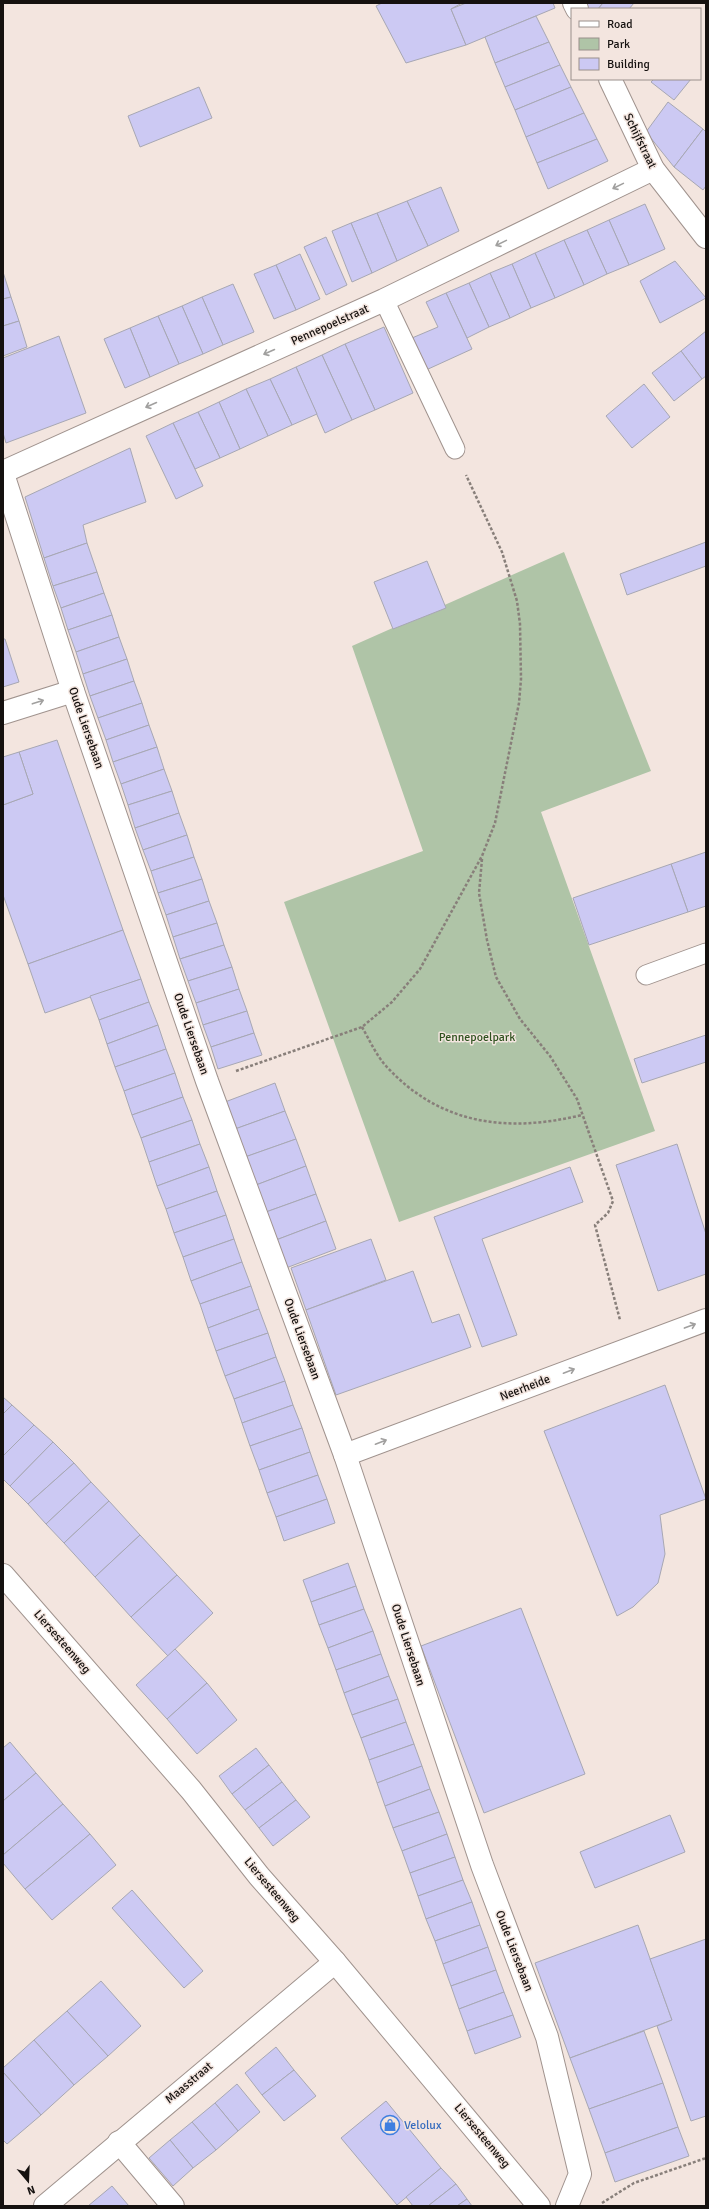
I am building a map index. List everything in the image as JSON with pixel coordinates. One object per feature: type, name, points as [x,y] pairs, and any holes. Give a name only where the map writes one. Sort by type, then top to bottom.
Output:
[{"type":"street","name":"Schijfstraat","points":[[610,80],[653,169],[706,237]]},
{"type":"street","name":"Pennepoelstraat","points":[[3,473],[384,300],[653,169]]},
{"type":"street","name":"Oude Liersebaan","points":[[3,473],[73,691],[207,1081],[345,1455],[482,1865],[547,2037],[580,2174],[567,2206]]},
{"type":"street","points":[[3,713],[73,691]]},
{"type":"street","name":"Neerheide","points":[[345,1455],[706,1320]]},
{"type":"street","name":"Liersesteenweg","points":[[3,1575],[186,1784],[259,1876],[335,1962],[539,2206]]},
{"type":"street","name":"Maasstraat","points":[[45,2206],[119,2142],[335,1962]]},
{"type":"street","points":[[119,2142],[173,2206]]},
{"type":"lane","points":[[384,300],[455,449]]},
{"type":"lane","points":[[646,975],[706,953]]},
{"type":"path","points":[[207,1081],[362,1027],[392,1002],[420,969],[482,856],[495,823],[519,703],[521,679],[520,624],[517,601],[502,552],[455,449]]},
{"type":"path","points":[[482,856],[479,893],[487,940],[496,977],[520,1019],[565,1078],[577,1099],[613,1201],[608,1213],[596,1225],[628,1349]]},
{"type":"path","points":[[362,1027],[385,1065],[421,1098],[442,1110],[463,1117],[505,1125],[558,1121],[582,1115]]},
{"type":"path","points":[[596,2206],[634,2183],[706,2158]]},
{"type":"green space","name":"Pennepoelpark","points":[[564,552],[651,771],[541,812],[655,1131],[399,1222],[284,902],[423,851],[352,646]]},
{"type":"building","points":[[382,3],[462,3],[451,9],[466,45],[406,63],[376,6]]},
{"type":"building","points":[[466,3],[553,3],[555,8],[466,45],[451,9]]},
{"type":"building","points":[[585,3],[603,3],[599,8],[588,8]]},
{"type":"building","points":[[603,3],[634,3],[630,8],[599,8]]},
{"type":"building","points":[[536,16],[549,42],[495,63],[485,37]]},
{"type":"building","points":[[549,42],[560,65],[505,87],[495,63]]},
{"type":"building","points":[[560,65],[571,87],[515,110],[505,87]]},
{"type":"building","points":[[653,80],[690,80],[674,100],[651,82]]},
{"type":"building","points":[[199,87],[212,118],[140,147],[128,116]]},
{"type":"building","points":[[571,87],[584,113],[526,137],[515,110]]},
{"type":"building","points":[[668,102],[703,129],[674,167],[646,132]]},
{"type":"building","points":[[584,113],[597,139],[537,163],[526,137]]},
{"type":"building","points":[[703,129],[706,132],[706,186],[703,190],[674,167]]},
{"type":"building","points":[[597,139],[608,161],[548,189],[537,163]]},
{"type":"building","points":[[441,187],[459,231],[428,246],[407,201]]},
{"type":"building","points":[[407,201],[428,246],[397,261],[377,213]]},
{"type":"building","points":[[645,204],[665,249],[629,265],[609,220]]},
{"type":"building","points":[[377,213],[397,261],[372,273],[351,223]]},
{"type":"building","points":[[609,220],[629,265],[607,274],[587,230]]},
{"type":"building","points":[[351,223],[372,273],[352,282],[332,231]]},
{"type":"building","points":[[587,230],[607,274],[584,285],[564,240]]},
{"type":"building","points":[[326,237],[347,285],[326,295],[304,247]]},
{"type":"building","points":[[564,240],[584,285],[555,298],[535,253]]},
{"type":"building","points":[[535,253],[555,298],[531,308],[512,264]]},
{"type":"building","points":[[300,254],[320,299],[296,310],[276,265]]},
{"type":"building","points":[[675,261],[706,298],[660,323],[640,281]]},
{"type":"building","points":[[512,264],[531,308],[510,318],[490,273]]},
{"type":"building","points":[[276,265],[296,310],[274,319],[254,274]]},
{"type":"building","points":[[3,272],[11,297],[3,299]]},
{"type":"building","points":[[490,273],[510,318],[489,327],[469,283]]},
{"type":"building","points":[[469,283],[489,327],[467,338],[446,293]]},
{"type":"building","points":[[233,284],[254,332],[223,345],[202,297]]},
{"type":"building","points":[[446,293],[472,349],[426,370],[412,338],[438,327],[426,302]]},
{"type":"building","points":[[11,297],[19,321],[3,326],[3,299]]},
{"type":"building","points":[[202,297],[223,345],[203,354],[182,306]]},
{"type":"building","points":[[182,306],[203,354],[179,364],[158,316]]},
{"type":"building","points":[[158,316],[179,364],[150,377],[130,328]]},
{"type":"building","points":[[19,321],[27,347],[3,356],[3,326]]},
{"type":"building","points":[[384,327],[413,393],[375,410],[345,344]]},
{"type":"building","points":[[130,328],[150,377],[125,388],[104,339]]},
{"type":"building","points":[[706,331],[706,376],[702,379],[681,351]]},
{"type":"building","points":[[59,336],[86,413],[6,443],[3,433],[3,358]]},
{"type":"building","points":[[345,344],[375,410],[352,420],[322,355]]},
{"type":"building","points":[[681,351],[702,379],[674,401],[652,373]]},
{"type":"building","points":[[322,355],[352,420],[325,433],[296,367]]},
{"type":"building","points":[[296,367],[317,414],[292,425],[270,379]]},
{"type":"building","points":[[270,379],[292,425],[268,436],[246,389]]},
{"type":"building","points":[[644,384],[670,417],[632,448],[606,416]]},
{"type":"building","points":[[246,389],[268,436],[240,449],[219,402]]},
{"type":"building","points":[[219,402],[240,449],[220,458],[198,412]]},
{"type":"building","points":[[198,412],[220,458],[195,469],[173,423]]},
{"type":"building","points":[[173,423],[203,486],[176,499],[146,436]]},
{"type":"building","points":[[130,448],[146,502],[83,525],[87,543],[44,558],[25,497]]},
{"type":"building","points":[[706,542],[706,566],[627,595],[620,574]]},
{"type":"building","points":[[87,543],[97,572],[53,586],[44,558]]},
{"type":"building","points":[[427,561],[446,608],[393,629],[374,582]]},
{"type":"building","points":[[97,572],[104,593],[61,608],[53,586]]},
{"type":"building","points":[[104,593],[112,615],[68,630],[61,608]]},
{"type":"building","points":[[112,615],[119,637],[76,652],[68,630]]},
{"type":"building","points":[[119,637],[127,659],[83,674],[76,652]]},
{"type":"building","points":[[3,639],[5,639],[19,682],[3,687]]},
{"type":"building","points":[[127,659],[134,681],[90,696],[83,674]]},
{"type":"building","points":[[134,681],[142,703],[98,718],[90,696]]},
{"type":"building","points":[[142,703],[149,725],[106,740],[98,718]]},
{"type":"building","points":[[149,725],[157,747],[113,762],[106,740]]},
{"type":"building","points":[[57,740],[123,930],[28,964],[3,895],[3,805],[33,794],[19,752]]},
{"type":"building","points":[[157,747],[164,769],[121,784],[113,762]]},
{"type":"building","points":[[19,752],[33,794],[3,805],[3,757]]},
{"type":"building","points":[[164,769],[172,791],[128,805],[121,784]]},
{"type":"building","points":[[172,791],[179,813],[135,828],[128,805]]},
{"type":"building","points":[[179,813],[187,835],[143,850],[135,828]]},
{"type":"building","points":[[187,835],[194,857],[151,871],[143,850]]},
{"type":"building","points":[[706,852],[706,906],[688,912],[671,864]]},
{"type":"building","points":[[194,857],[202,879],[158,893],[151,871]]},
{"type":"building","points":[[671,864],[688,912],[589,945],[573,898]]},
{"type":"building","points":[[202,879],[209,901],[166,915],[158,893]]},
{"type":"building","points":[[209,901],[217,923],[173,937],[166,915]]},
{"type":"building","points":[[217,923],[224,945],[180,959],[173,937]]},
{"type":"building","points":[[123,930],[141,979],[45,1013],[28,964]]},
{"type":"building","points":[[224,945],[232,967],[188,981],[180,959]]},
{"type":"building","points":[[232,967],[239,989],[196,1003],[188,981]]},
{"type":"building","points":[[141,979],[149,1002],[99,1020],[90,996]]},
{"type":"building","points":[[239,989],[247,1011],[203,1025],[196,1003]]},
{"type":"building","points":[[149,1002],[158,1025],[107,1044],[99,1020]]},
{"type":"building","points":[[247,1011],[254,1033],[211,1047],[203,1025]]},
{"type":"building","points":[[158,1025],[166,1049],[115,1067],[107,1044]]},
{"type":"building","points":[[254,1033],[262,1055],[218,1069],[211,1047]]},
{"type":"building","points":[[706,1035],[706,1062],[642,1083],[634,1059]]},
{"type":"building","points":[[166,1049],[175,1073],[124,1091],[115,1067]]},
{"type":"building","points":[[175,1073],[183,1097],[132,1115],[124,1091]]},
{"type":"building","points":[[275,1083],[285,1111],[235,1129],[225,1102]]},
{"type":"building","points":[[183,1097],[192,1120],[141,1138],[132,1115]]},
{"type":"building","points":[[285,1111],[296,1139],[245,1157],[235,1129]]},
{"type":"building","points":[[192,1120],[200,1144],[149,1162],[141,1138]]},
{"type":"building","points":[[296,1139],[306,1166],[256,1185],[245,1157]]},
{"type":"building","points":[[200,1144],[209,1167],[157,1186],[149,1162]]},
{"type":"building","points":[[677,1144],[706,1234],[706,1274],[658,1291],[616,1165]]},
{"type":"building","points":[[306,1166],[316,1194],[266,1212],[256,1185]]},
{"type":"building","points":[[209,1167],[217,1191],[166,1209],[157,1186]]},
{"type":"building","points":[[570,1167],[583,1202],[482,1239],[517,1335],[482,1347],[434,1217]]},
{"type":"building","points":[[217,1191],[226,1215],[174,1233],[166,1209]]},
{"type":"building","points":[[316,1194],[326,1221],[276,1240],[266,1212]]},
{"type":"building","points":[[226,1215],[234,1239],[183,1257],[174,1233]]},
{"type":"building","points":[[326,1221],[336,1249],[286,1268],[276,1240]]},
{"type":"building","points":[[234,1239],[242,1262],[191,1281],[183,1257]]},
{"type":"building","points":[[371,1239],[386,1280],[306,1310],[291,1268]]},
{"type":"building","points":[[242,1262],[251,1286],[200,1304],[191,1281]]},
{"type":"building","points":[[413,1271],[432,1323],[459,1314],[471,1347],[336,1395],[306,1310]]},
{"type":"building","points":[[251,1286],[259,1309],[208,1328],[200,1304]]},
{"type":"building","points":[[259,1309],[268,1333],[216,1351],[208,1328]]},
{"type":"building","points":[[268,1333],[276,1357],[225,1376],[216,1351]]},
{"type":"building","points":[[276,1357],[285,1381],[234,1399],[225,1376]]},
{"type":"building","points":[[285,1381],[293,1405],[242,1423],[234,1399]]},
{"type":"building","points":[[665,1385],[706,1499],[660,1515],[665,1554],[658,1583],[633,1607],[617,1616],[544,1431]]},
{"type":"building","points":[[3,1397],[12,1405],[3,1414]]},
{"type":"building","points":[[12,1405],[34,1425],[3,1456],[3,1414]]},
{"type":"building","points":[[293,1405],[302,1428],[250,1446],[242,1423]]},
{"type":"building","points":[[34,1425],[53,1442],[10,1486],[3,1479],[3,1456]]},
{"type":"building","points":[[302,1428],[310,1452],[259,1470],[250,1446]]},
{"type":"building","points":[[53,1442],[74,1463],[28,1504],[10,1486]]},
{"type":"building","points":[[310,1452],[318,1475],[267,1493],[259,1470]]},
{"type":"building","points":[[74,1463],[91,1482],[46,1524],[28,1504]]},
{"type":"building","points":[[318,1475],[327,1499],[276,1517],[267,1493]]},
{"type":"building","points":[[91,1482],[109,1501],[64,1543],[46,1524]]},
{"type":"building","points":[[327,1499],[335,1523],[284,1541],[276,1517]]},
{"type":"building","points":[[109,1501],[140,1535],[95,1577],[64,1543]]},
{"type":"building","points":[[140,1535],[177,1575],[131,1617],[95,1577]]},
{"type":"building","points":[[348,1563],[356,1586],[311,1602],[303,1580]]},
{"type":"building","points":[[177,1575],[213,1613],[168,1656],[131,1617]]},
{"type":"building","points":[[356,1586],[364,1609],[319,1625],[311,1602]]},
{"type":"building","points":[[521,1608],[585,1774],[484,1813],[421,1646]]},
{"type":"building","points":[[364,1609],[373,1631],[328,1648],[319,1625]]},
{"type":"building","points":[[373,1631],[381,1654],[336,1670],[328,1648]]},
{"type":"building","points":[[175,1649],[207,1683],[167,1719],[136,1685]]},
{"type":"building","points":[[381,1654],[389,1676],[344,1693],[336,1670]]},
{"type":"building","points":[[389,1676],[398,1699],[352,1715],[344,1693]]},
{"type":"building","points":[[207,1683],[237,1720],[197,1754],[167,1719]]},
{"type":"building","points":[[398,1699],[406,1722],[361,1738],[352,1715]]},
{"type":"building","points":[[406,1722],[414,1744],[369,1760],[361,1738]]},
{"type":"building","points":[[10,1742],[36,1773],[3,1801],[3,1748]]},
{"type":"building","points":[[414,1744],[422,1766],[377,1783],[369,1760]]},
{"type":"building","points":[[256,1748],[269,1765],[232,1794],[219,1776]]},
{"type":"building","points":[[269,1765],[282,1782],[245,1810],[232,1794]]},
{"type":"building","points":[[422,1766],[430,1789],[385,1806],[377,1783]]},
{"type":"building","points":[[36,1773],[63,1804],[3,1855],[3,1801]]},
{"type":"building","points":[[282,1782],[296,1800],[259,1828],[245,1810]]},
{"type":"building","points":[[430,1789],[439,1812],[393,1828],[385,1806]]},
{"type":"building","points":[[296,1800],[310,1817],[273,1846],[259,1828]]},
{"type":"building","points":[[63,1804],[90,1834],[25,1889],[3,1863],[3,1855]]},
{"type":"building","points":[[439,1812],[447,1834],[402,1851],[393,1828]]},
{"type":"building","points":[[670,1815],[685,1852],[595,1888],[580,1852]]},
{"type":"building","points":[[90,1834],[116,1865],[52,1920],[25,1889]]},
{"type":"building","points":[[447,1834],[455,1857],[410,1873],[402,1851]]},
{"type":"building","points":[[455,1857],[463,1880],[418,1896],[410,1873]]},
{"type":"building","points":[[463,1880],[472,1902],[426,1919],[418,1896]]},
{"type":"building","points":[[132,1890],[203,1971],[184,1988],[112,1908]]},
{"type":"building","points":[[472,1902],[480,1925],[435,1941],[426,1919]]},
{"type":"building","points":[[480,1925],[488,1947],[443,1964],[435,1941]]},
{"type":"building","points":[[638,1925],[672,2020],[570,2058],[535,1963]]},
{"type":"building","points":[[706,1939],[706,2116],[691,2121],[657,2026],[672,2020],[650,1959]]},
{"type":"building","points":[[488,1947],[496,1970],[451,1986],[443,1964]]},
{"type":"building","points":[[496,1970],[504,1992],[459,2009],[451,1986]]},
{"type":"building","points":[[101,1981],[141,2026],[108,2056],[67,2011]]},
{"type":"building","points":[[504,1992],[513,2015],[467,2031],[459,2009]]},
{"type":"building","points":[[67,2011],[108,2056],[74,2085],[34,2040]]},
{"type":"building","points":[[513,2015],[521,2037],[475,2054],[467,2031]]},
{"type":"building","points":[[644,2031],[663,2083],[589,2109],[570,2058]]},
{"type":"building","points":[[34,2040],[74,2085],[41,2115],[3,2072],[3,2068]]},
{"type":"building","points":[[276,2047],[294,2070],[262,2095],[245,2073]]},
{"type":"building","points":[[294,2070],[316,2096],[284,2121],[262,2095]]},
{"type":"building","points":[[3,2072],[41,2115],[7,2144],[3,2140]]},
{"type":"building","points":[[663,2083],[678,2127],[605,2153],[589,2109]]},
{"type":"building","points":[[237,2084],[260,2112],[238,2131],[215,2103]]},
{"type":"building","points":[[386,2101],[441,2168],[397,2205],[341,2138]]},
{"type":"building","points":[[215,2103],[238,2131],[216,2150],[192,2122]]},
{"type":"building","points":[[192,2122],[216,2150],[193,2168],[170,2140]]},
{"type":"building","points":[[678,2127],[689,2156],[615,2182],[605,2153]]},
{"type":"building","points":[[170,2140],[193,2168],[173,2186],[149,2158]]},
{"type":"building","points":[[441,2168],[456,2184],[428,2206],[413,2206],[406,2197]]},
{"type":"building","points":[[456,2184],[467,2199],[457,2206],[428,2206]]},
{"type":"building","points":[[112,2186],[129,2206],[88,2206]]},
{"type":"building","points":[[467,2199],[472,2206],[457,2206]]},
{"type":"place","name":"Velolux","points":[[390,2125]]}]
